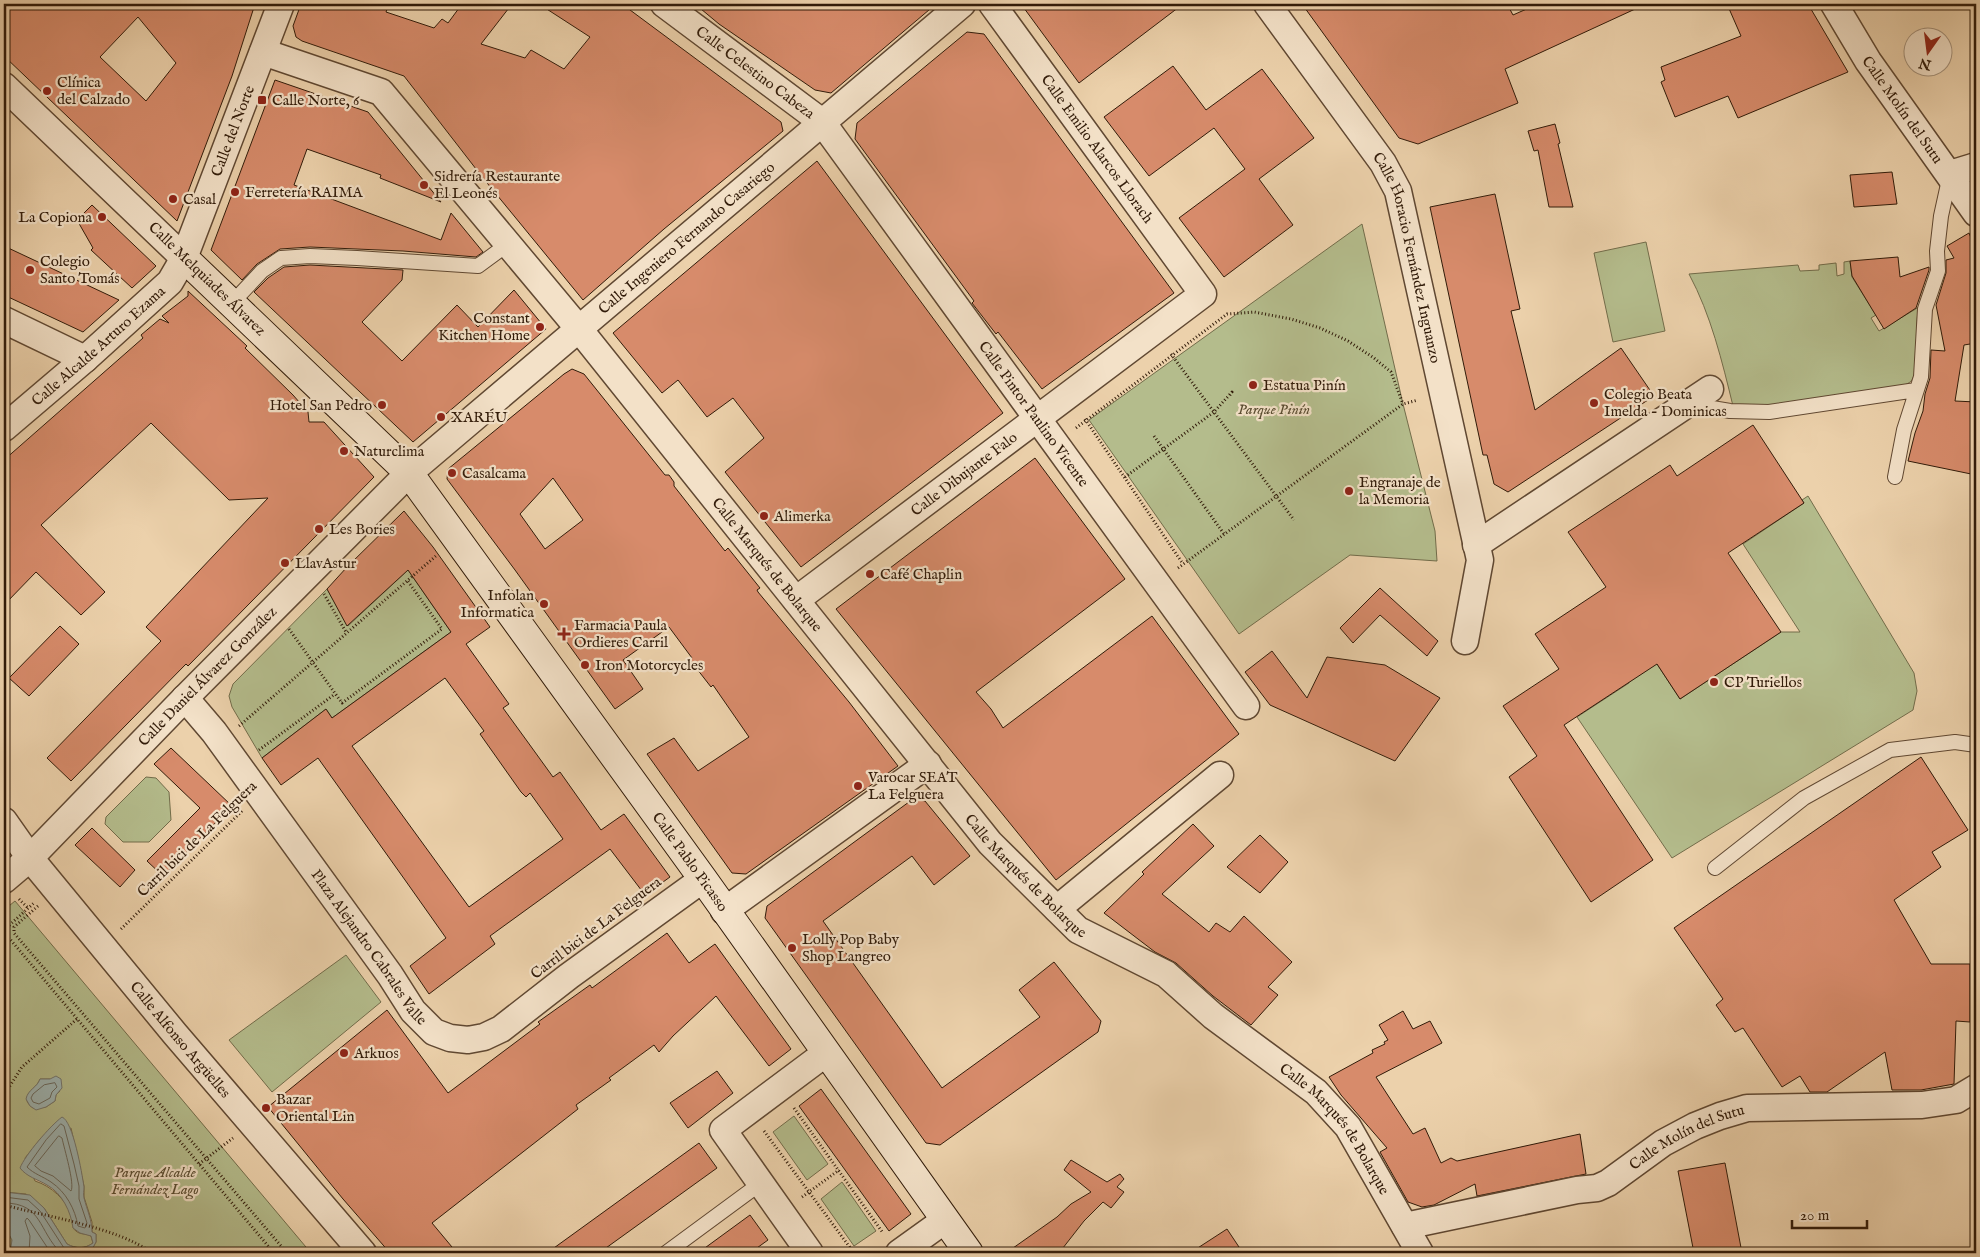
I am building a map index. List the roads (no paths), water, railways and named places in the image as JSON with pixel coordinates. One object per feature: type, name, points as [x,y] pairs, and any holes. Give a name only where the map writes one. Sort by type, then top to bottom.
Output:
[{"type":"street","name":"Calle del Norte","points":[[184,258],[281,4]]},
{"type":"street","name":"Calle Celestino Cabeza","points":[[664,4],[822,122]]},
{"type":"street","name":"Calle Ingeniero Fernando Casariego","points":[[409,473],[962,4]]},
{"type":"street","name":"Calle Emilio Alarcos Llorach","points":[[992,4],[1203,294]]},
{"type":"street","name":"Calle Horacio Fernández Inguanzo","points":[[1267,4],[1383,163],[1398,191],[1480,560],[1465,641]]},
{"type":"street","name":"Calle Molín del Sutu","points":[[1834,4],[1868,61],[1976,213]]},
{"type":"street","name":"Calle Marqués de Bolarque","points":[[263,52],[381,92],[580,329],[990,843],[1078,930],[1166,974],[1213,1016],[1316,1092],[1348,1127],[1420,1253]]},
{"type":"street","name":"Calle Melquiades Álvarez","points":[[4,86],[409,473]]},
{"type":"street","name":"Calle Pintor Paulino Vicente","points":[[822,122],[1246,706]]},
{"type":"street","points":[[1950,174],[1976,166]]},
{"type":"street","name":"Calle Alcalde Arturo Ezama","points":[[4,428],[86,359],[170,282],[184,258]]},
{"type":"street","name":"Calle Dibujante Falo","points":[[796,600],[1203,294]]},
{"type":"street","points":[[4,320],[86,359]]},
{"type":"street","points":[[1476,545],[1710,388]]},
{"type":"street","name":"Calle Pablo Picasso","points":[[409,473],[969,1253]]},
{"type":"street","name":"Calle Daniel Álvarez González","points":[[4,880],[30,858],[185,698],[409,473]]},
{"type":"street","name":"Plaza Alejandro Cabrales Valle","points":[[185,698],[214,732],[390,976],[413,1011],[434,1032],[450,1038],[468,1040],[484,1037],[502,1029],[568,976],[702,879]]},
{"type":"street","points":[[724,911],[928,764]]},
{"type":"street","points":[[1057,909],[1220,775]]},
{"type":"street","name":"Calle Alfonso Argüelles","points":[[4,821],[30,858],[251,1123],[363,1253]]},
{"type":"street","points":[[810,1253],[722,1130],[826,1053]]},
{"type":"street","name":"Calle Molín del Sutu","points":[[1405,1226],[1577,1190],[1597,1188],[1608,1183],[1632,1164],[1671,1139],[1720,1116],[1747,1108],[1922,1105],[1956,1100],[1976,1088]]},
{"type":"street","points":[[889,1245],[945,1220]]},
{"type":"lane","points":[[1895,477],[1904,430],[1921,377],[1925,308],[1938,271],[1937,251],[1941,216],[1950,174]]},
{"type":"lane","points":[[232,304],[262,272],[281,258],[310,256],[478,266],[508,244]]},
{"type":"lane","points":[[1687,404],[1730,411],[1769,412],[1916,390]]},
{"type":"lane","points":[[1716,868],[1804,798],[1890,750],[1955,742],[1976,745]]},
{"type":"lane","points":[[666,1253],[760,1183]]},
{"type":"water","points":[[56,1076],[61,1079],[62,1088],[56,1095],[55,1101],[46,1107],[36,1110],[30,1106],[26,1099],[27,1096],[40,1079],[50,1079]]},
{"type":"water","points":[[62,1117],[70,1128],[76,1148],[84,1187],[84,1198],[92,1232],[96,1234],[96,1242],[90,1253],[10,1253],[12,1240],[4,1225],[4,1192],[30,1195],[44,1208],[67,1244],[80,1248],[93,1243],[91,1236],[80,1233],[73,1228],[68,1209],[57,1193],[52,1188],[26,1174],[20,1168],[38,1141]]},
{"type":"railway","points":[[1971,4],[1976,13]]},
{"type":"place","name":"Clínica del Calzado","points":[[47,91]]},
{"type":"place","name":"Calle Norte, 6","points":[[262,100]]},
{"type":"place","name":"Sidrería Restaurante El Leonés","points":[[424,185]]},
{"type":"place","name":"Ferretería RAIMA","points":[[235,192]]},
{"type":"place","name":"Casal","points":[[173,199]]},
{"type":"place","name":"La Copiona","points":[[102,217]]},
{"type":"place","name":"Colegio Santo Tomás","points":[[30,270]]},
{"type":"place","name":"Constant Kitchen Home","points":[[540,327]]},
{"type":"place","name":"Estatua Pinín","points":[[1253,385]]},
{"type":"place","name":"Colegio Beata Imelda - Dominicas","points":[[1594,403]]},
{"type":"place","name":"Hotel San Pedro","points":[[382,405]]},
{"type":"place","name":"XARÉU","points":[[441,417]]},
{"type":"place","name":"Naturclima","points":[[344,451]]},
{"type":"place","name":"Casalcama","points":[[452,473]]},
{"type":"place","name":"Engranaje de la Memoria","points":[[1349,491]]},
{"type":"place","name":"Alimerka","points":[[764,516]]},
{"type":"place","name":"Les Bories","points":[[319,529]]},
{"type":"place","name":"LlavAstur","points":[[285,563]]},
{"type":"place","name":"Café Chaplin","points":[[870,574]]},
{"type":"place","name":"Infolan Informatica","points":[[544,604]]},
{"type":"place","name":"Farmacia Paula Ordieres Carril","points":[[564,634]]},
{"type":"place","name":"Iron Motorcycles","points":[[585,665]]},
{"type":"place","name":"CP Turiellos","points":[[1714,682]]},
{"type":"place","name":"Varocar SEAT La Felguera","points":[[858,786]]},
{"type":"place","name":"Lolly Pop Baby Shop Langreo","points":[[792,948]]},
{"type":"place","name":"Arkuos","points":[[344,1053]]},
{"type":"place","name":"Bazar Oriental Lin","points":[[266,1108]]},
{"type":"park label","name":"Parque Pinín","points":[[1274,409]]},
{"type":"park label","name":"Parque Alcalde Fernández Lago","points":[[155,1180]]}]
